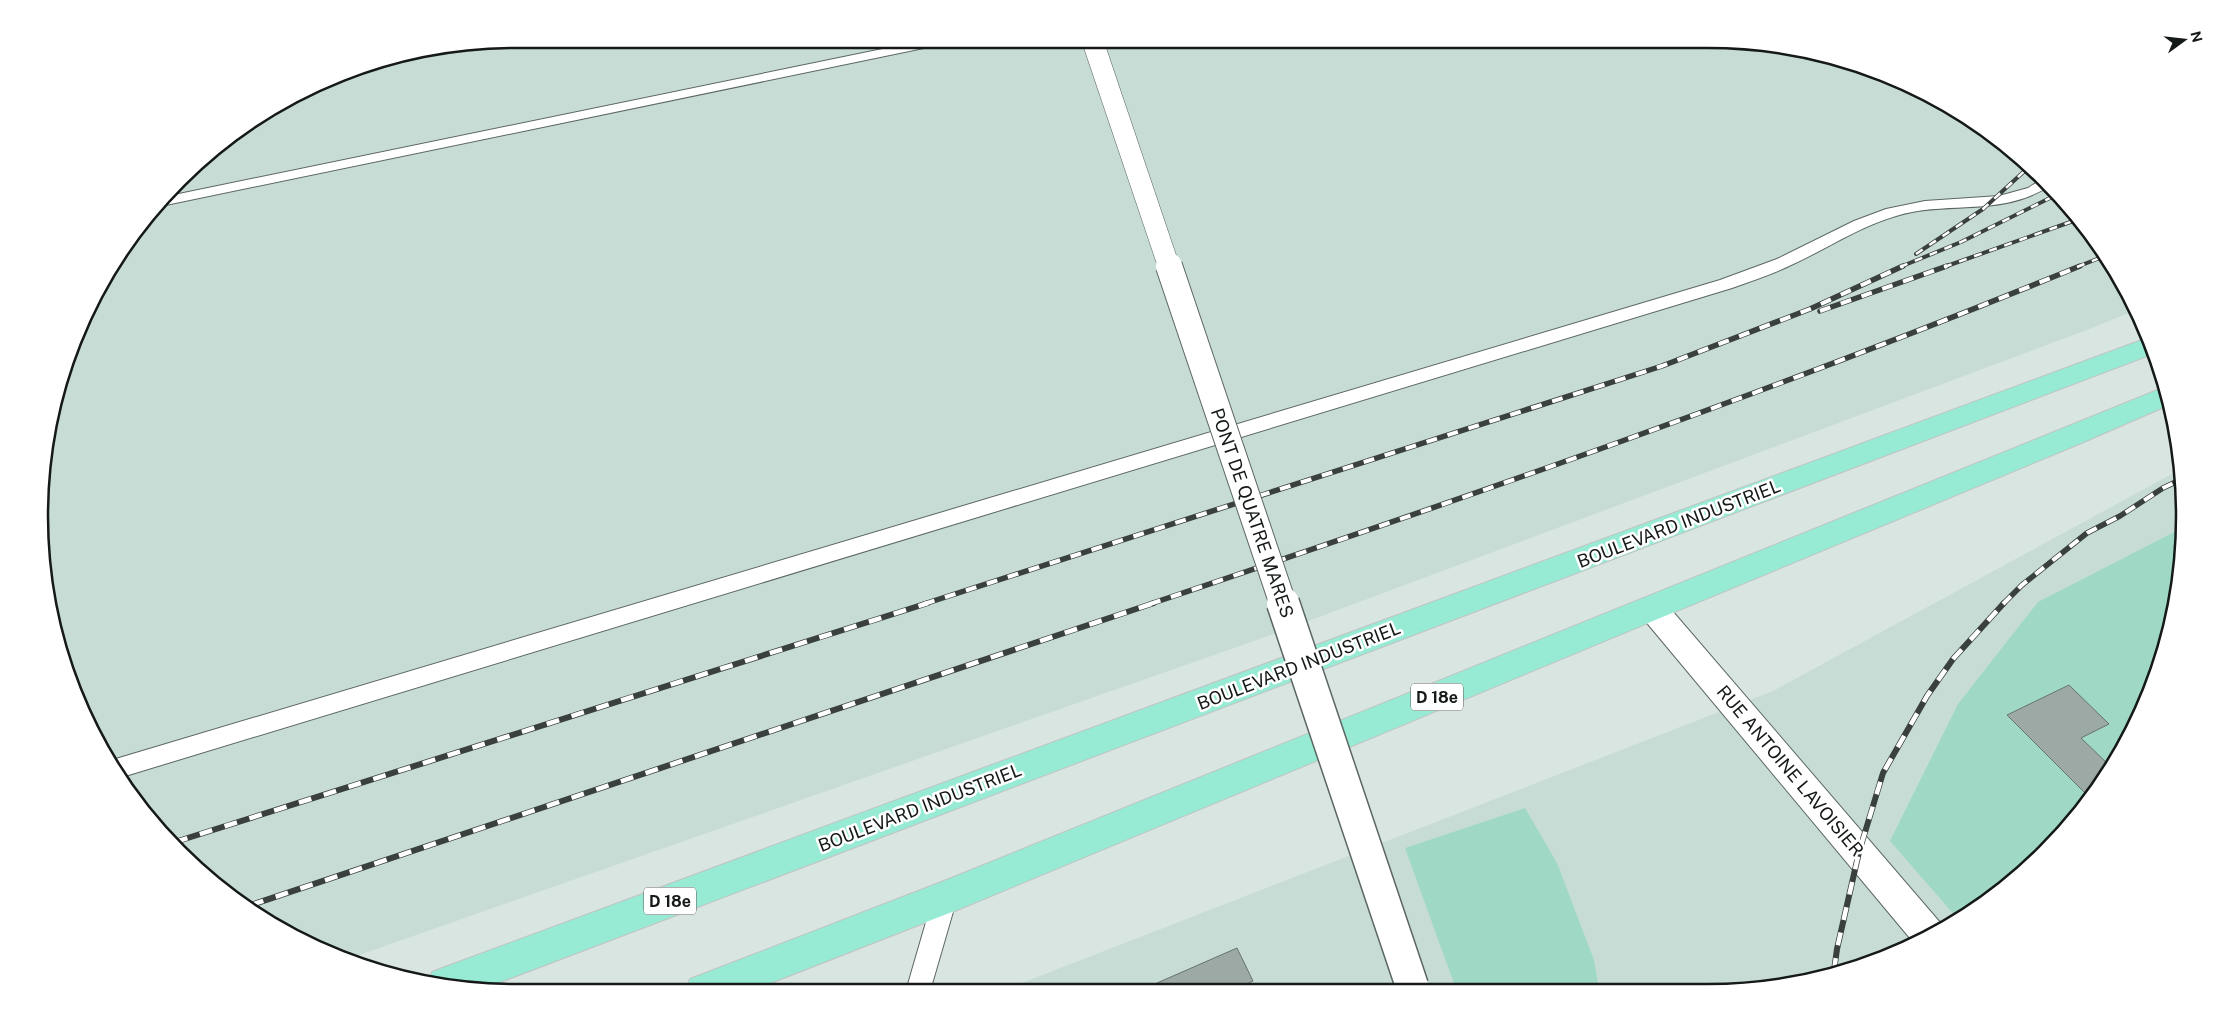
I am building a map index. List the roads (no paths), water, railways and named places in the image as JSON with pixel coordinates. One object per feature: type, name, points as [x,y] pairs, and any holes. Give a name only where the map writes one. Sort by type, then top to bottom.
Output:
[{"type":"main road","name":"PONT DE QUATRE MARES","points":[[1095,48],[1411,984]]},
{"type":"main road","name":"BOULEVARD INDUSTRIEL","points":[[460,980],[2146,348]]},
{"type":"main road","name":"D 18e","points":[[724,984],[945,898],[2162,398]]},
{"type":"main road","name":"RUE ANTOINE LAVOISIER","points":[[1652,608],[1925,930]]},
{"type":"lane","points":[[170,201],[905,48]]},
{"type":"lane","points":[[121,767],[1726,284],[1782,264],[1863,224],[1896,211],[1918,207],[1991,202],[2021,195],[2039,185]]},
{"type":"lane","points":[[920,984],[945,898]]},
{"type":"railway","points":[[1916,254],[1983,209],[2024,171]]},
{"type":"railway","points":[[1900,267],[1961,242],[2051,197]]},
{"type":"railway","points":[[1944,267],[2072,221]]},
{"type":"railway","points":[[2077,267],[2100,258]]},
{"type":"railway","points":[[924,604],[1662,366],[1810,309],[1903,266]]},
{"type":"railway","points":[[1820,311],[1947,266]]},
{"type":"railway","points":[[1150,604],[1501,484],[1734,400],[1850,357],[2080,266]]},
{"type":"railway","points":[[2004,603],[2022,585],[2087,533],[2120,516],[2175,482]]},
{"type":"railway","points":[[180,840],[928,603]]},
{"type":"railway","points":[[254,904],[1154,603]]},
{"type":"railway","points":[[1835,967],[1859,852],[1883,773],[1927,696],[1953,659],[2004,603]]}]
